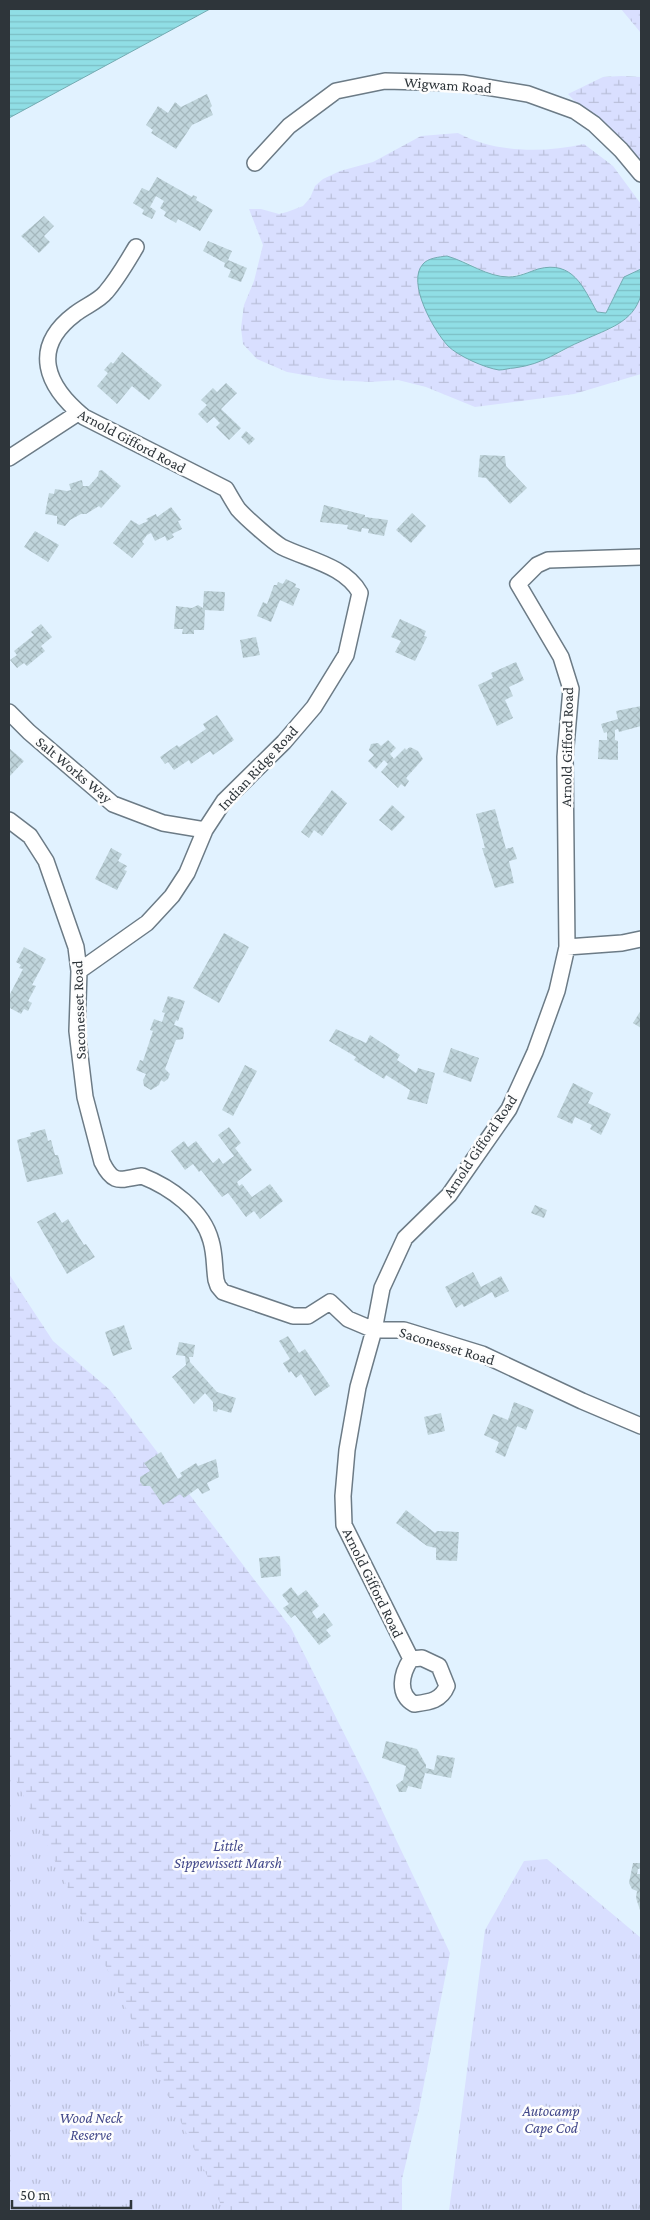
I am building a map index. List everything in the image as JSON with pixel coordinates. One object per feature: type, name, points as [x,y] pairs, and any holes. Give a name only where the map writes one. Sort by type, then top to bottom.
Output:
[{"type":"street","name":"Wigwam Road","points":[[255,163],[289,126],[336,91],[385,81],[462,83],[528,94],[575,111],[594,124],[622,150],[641,174]]},
{"type":"street","name":"Arnold Gifford Road","points":[[136,247],[106,293],[74,314],[55,332],[50,345],[48,360],[50,375],[66,402],[78,413],[226,489],[239,510],[280,546],[322,563],[347,577],[356,586]]},
{"type":"street","points":[[9,458],[78,413]]},
{"type":"street","name":"Arnold Gifford Road","points":[[410,1659],[344,1525],[343,1496],[347,1450],[358,1387],[374,1330],[382,1288],[405,1238],[449,1195],[509,1108],[535,1052],[557,991],[567,947],[565,757],[571,689],[561,658],[518,584],[537,565],[548,560],[641,557]]},
{"type":"street","name":"Indian Ridge Road","points":[[79,971],[147,923],[172,896],[188,873],[205,830],[224,801],[284,742],[323,693],[346,654],[360,593],[356,586]]},
{"type":"street","name":"Salt Works Way","points":[[9,712],[113,804],[163,822],[205,830]]},
{"type":"street","name":"Saconesset Road","points":[[9,820],[30,836],[46,861],[76,946],[79,971],[77,1031],[84,1097],[106,1170],[115,1179],[126,1180],[142,1176],[152,1180],[192,1208],[211,1238],[218,1286],[226,1293],[294,1316],[308,1316],[330,1302],[348,1319],[374,1330],[404,1330],[482,1354],[582,1401],[641,1426]]},
{"type":"street","points":[[567,947],[622,943],[641,939]]},
{"type":"green space","points":[[621,9],[641,9],[641,33]]},
{"type":"green space","points":[[603,77],[641,77],[641,161],[602,121],[581,108],[568,94]]},
{"type":"green space","points":[[458,133],[472,140],[503,148],[536,150],[584,144],[613,166],[641,204],[641,269],[624,278],[606,313],[597,312],[537,269],[516,275],[499,276],[483,271],[464,261],[417,277],[424,305],[448,345],[556,355],[582,340],[613,328],[637,304],[641,294],[641,374],[574,394],[475,407],[426,387],[398,380],[371,382],[333,380],[287,372],[257,359],[243,344],[241,328],[244,305],[254,281],[263,245],[249,209],[261,209],[279,214],[287,212],[303,206],[310,198],[315,186],[323,179],[340,171],[373,162],[421,136]]},
{"type":"green space","name":"Little Sippewissett Marsh","points":[[9,1274],[53,1341],[110,1390],[291,1628],[371,1787],[450,1953],[419,2109],[402,2179],[402,2211],[9,2211]]},
{"type":"green space","name":"Wood Neck Reserve","points":[[9,1766],[224,2211],[9,2211]]},
{"type":"green space","name":"Autocamp Cape Cod","points":[[547,1859],[641,1938],[641,2211],[449,2211],[485,1930],[524,1861]]},
{"type":"shaded area","points":[[9,9],[210,9],[9,118]]},
{"type":"shaded area","points":[[447,256],[493,275],[509,277],[538,269],[560,268],[568,272],[581,285],[597,312],[606,313],[624,277],[641,269],[641,295],[632,312],[618,324],[543,360],[525,366],[499,370],[472,361],[452,350],[442,339],[429,318],[420,294],[419,272],[423,264],[428,260]]},
{"type":"building","points":[[207,94],[212,106],[210,108],[213,115],[192,125],[176,149],[151,133],[153,130],[146,125],[158,106],[168,113],[175,102],[181,107]]},
{"type":"building","points":[[157,177],[192,197],[193,195],[197,197],[196,200],[213,210],[200,231],[178,219],[176,223],[164,216],[166,212],[160,208],[164,201],[156,196],[150,207],[156,211],[152,219],[142,214],[144,210],[133,203],[142,188],[149,191]]},
{"type":"building","points":[[44,216],[54,226],[44,236],[50,242],[39,253],[21,236]]},
{"type":"building","points":[[208,241],[232,251],[228,260],[247,268],[241,282],[228,277],[231,270],[224,267],[225,263],[203,251]]},
{"type":"building","points":[[122,352],[162,385],[149,400],[132,386],[117,404],[97,386],[108,373],[104,370],[111,362],[113,364]]},
{"type":"building","points":[[226,383],[237,393],[221,409],[241,428],[229,440],[216,427],[220,423],[214,417],[207,423],[198,414],[207,405],[201,400],[213,388],[217,392]]},
{"type":"building","points":[[246,431],[255,439],[249,445],[241,437]]},
{"type":"building","points":[[480,455],[505,456],[506,466],[527,488],[510,504],[486,478],[478,477]]},
{"type":"building","points":[[102,470],[121,486],[101,508],[99,506],[86,514],[81,514],[70,520],[65,526],[57,524],[57,516],[45,514],[49,493],[54,494],[55,489],[71,490],[69,484],[82,480],[83,486],[89,486],[98,476],[99,471]]},
{"type":"building","points":[[324,505],[365,515],[365,517],[388,520],[384,536],[368,533],[369,529],[362,528],[361,532],[347,529],[348,525],[320,522]]},
{"type":"building","points":[[171,507],[181,520],[178,521],[182,529],[172,534],[174,537],[167,541],[165,536],[155,541],[151,533],[147,535],[142,542],[144,544],[132,558],[113,543],[131,520],[139,525],[148,521],[146,519],[156,514],[157,517]]},
{"type":"building","points":[[412,513],[426,526],[411,543],[396,530]]},
{"type":"building","points":[[35,531],[59,545],[48,562],[24,547]]},
{"type":"building","points":[[286,579],[296,584],[295,587],[300,589],[293,606],[280,600],[271,622],[257,616],[263,602],[267,604],[274,585],[277,585],[278,582],[283,584]]},
{"type":"building","points":[[204,591],[225,592],[224,611],[205,610],[204,630],[194,630],[194,634],[182,634],[183,629],[174,629],[176,606],[192,608],[198,605],[203,608]]},
{"type":"building","points":[[400,619],[426,631],[424,636],[427,637],[415,661],[395,652],[401,641],[391,637]]},
{"type":"building","points":[[41,624],[52,637],[41,646],[45,651],[27,666],[24,663],[17,668],[10,660],[17,655],[14,651],[34,635],[31,632]]},
{"type":"building","points":[[256,637],[260,655],[243,658],[240,640]]},
{"type":"building","points":[[516,662],[524,680],[509,687],[513,696],[505,700],[513,718],[497,726],[478,685],[493,678],[491,673]]},
{"type":"building","points":[[641,706],[641,726],[619,732],[618,729],[615,730],[615,740],[618,741],[618,760],[598,759],[599,740],[607,740],[607,732],[604,733],[601,724],[618,719],[616,711]]},
{"type":"building","points":[[217,715],[234,740],[213,755],[210,751],[191,764],[189,760],[174,770],[168,762],[165,764],[160,757],[206,729],[203,724]]},
{"type":"building","points":[[388,740],[396,748],[390,754],[394,759],[405,748],[406,750],[410,747],[418,751],[423,759],[406,778],[409,781],[405,787],[401,784],[398,788],[381,772],[388,764],[384,760],[376,769],[368,761],[374,755],[369,750],[371,744],[378,743],[381,746]]},
{"type":"building","points":[[9,748],[24,761],[9,777]]},
{"type":"building","points":[[332,790],[347,803],[322,836],[314,830],[309,838],[301,832]]},
{"type":"building","points":[[392,805],[405,817],[392,831],[379,820]]},
{"type":"building","points":[[495,809],[506,849],[513,847],[517,859],[509,861],[514,883],[495,888],[482,848],[485,848],[476,814]]},
{"type":"building","points":[[111,848],[122,854],[118,861],[127,866],[124,870],[127,871],[117,890],[95,879]]},
{"type":"building","points":[[224,933],[249,947],[219,1003],[193,988]]},
{"type":"building","points":[[24,947],[46,959],[32,985],[36,986],[28,1001],[32,1003],[28,1011],[24,1009],[21,1014],[10,1008],[9,1010],[9,996],[23,969],[19,968],[21,965],[16,962]]},
{"type":"building","points":[[168,996],[185,1001],[178,1021],[176,1020],[174,1025],[183,1028],[183,1039],[176,1040],[165,1069],[170,1074],[168,1079],[164,1082],[161,1080],[159,1085],[151,1090],[144,1086],[143,1080],[146,1074],[136,1070],[140,1060],[143,1061],[153,1031],[150,1030],[154,1019],[162,1022],[165,1013],[162,1012]]},
{"type":"building","points":[[641,1010],[641,1028],[633,1023]]},
{"type":"building","points":[[336,1029],[366,1043],[370,1035],[400,1055],[397,1060],[416,1073],[418,1068],[435,1073],[427,1104],[407,1099],[410,1090],[386,1075],[384,1079],[354,1060],[356,1057],[329,1041]]},
{"type":"building","points":[[451,1048],[479,1058],[471,1082],[443,1072]]},
{"type":"building","points":[[245,1065],[257,1071],[233,1116],[222,1110]]},
{"type":"building","points":[[573,1083],[593,1093],[588,1103],[611,1114],[601,1135],[590,1129],[592,1125],[575,1117],[572,1124],[557,1117]]},
{"type":"building","points":[[229,1127],[241,1143],[235,1148],[252,1170],[237,1182],[239,1186],[242,1184],[252,1197],[270,1184],[283,1201],[260,1219],[254,1211],[246,1217],[228,1193],[222,1197],[201,1170],[199,1172],[193,1164],[185,1170],[171,1151],[184,1141],[188,1147],[196,1141],[213,1163],[219,1158],[223,1164],[234,1156],[218,1135]]},
{"type":"building","points":[[45,1129],[48,1141],[51,1140],[55,1155],[58,1155],[63,1174],[27,1182],[17,1140],[31,1136],[30,1133]]},
{"type":"building","points":[[535,1205],[547,1210],[544,1218],[531,1213]]},
{"type":"building","points":[[55,1212],[62,1223],[68,1219],[84,1245],[86,1244],[95,1257],[67,1274],[37,1222]]},
{"type":"building","points":[[473,1272],[481,1287],[501,1276],[509,1291],[495,1298],[492,1292],[464,1307],[462,1304],[456,1308],[445,1287]]},
{"type":"building","points":[[124,1325],[132,1349],[113,1356],[105,1332]]},
{"type":"building","points":[[288,1336],[299,1353],[305,1349],[330,1386],[315,1396],[301,1374],[296,1378],[291,1371],[289,1373],[283,1363],[290,1359],[279,1341]]},
{"type":"building","points":[[179,1342],[195,1345],[193,1357],[189,1357],[190,1362],[217,1392],[236,1398],[231,1413],[218,1409],[217,1412],[213,1411],[213,1402],[205,1393],[194,1404],[172,1377],[186,1365],[185,1356],[176,1355]]},
{"type":"building","points":[[514,1402],[534,1410],[526,1430],[517,1426],[505,1457],[495,1452],[499,1442],[484,1435],[493,1414],[508,1420]]},
{"type":"building","points":[[441,1413],[445,1431],[428,1435],[424,1417]]},
{"type":"building","points":[[161,1452],[178,1479],[182,1476],[180,1473],[196,1463],[198,1466],[216,1459],[219,1477],[207,1483],[210,1490],[202,1494],[198,1488],[184,1498],[180,1494],[163,1505],[150,1486],[143,1486],[140,1482],[140,1477],[150,1471],[144,1463]]},
{"type":"building","points":[[406,1510],[435,1533],[437,1531],[459,1532],[457,1561],[436,1560],[436,1548],[427,1546],[396,1523]]},
{"type":"building","points":[[280,1556],[281,1576],[261,1578],[259,1558]]},
{"type":"building","points":[[291,1587],[298,1596],[306,1590],[319,1606],[312,1612],[317,1619],[324,1613],[333,1625],[326,1630],[331,1636],[319,1645],[295,1615],[291,1618],[283,1608],[289,1604],[282,1595]]},
{"type":"building","points":[[386,1741],[417,1749],[426,1768],[434,1770],[437,1755],[455,1758],[451,1778],[425,1773],[421,1789],[408,1786],[406,1792],[399,1792],[396,1785],[403,1780],[406,1766],[382,1758]]},
{"type":"building","points":[[633,1863],[641,1863],[641,1868],[638,1869],[637,1874],[641,1874],[641,1913],[636,1898],[637,1891],[632,1889],[629,1883]]}]
